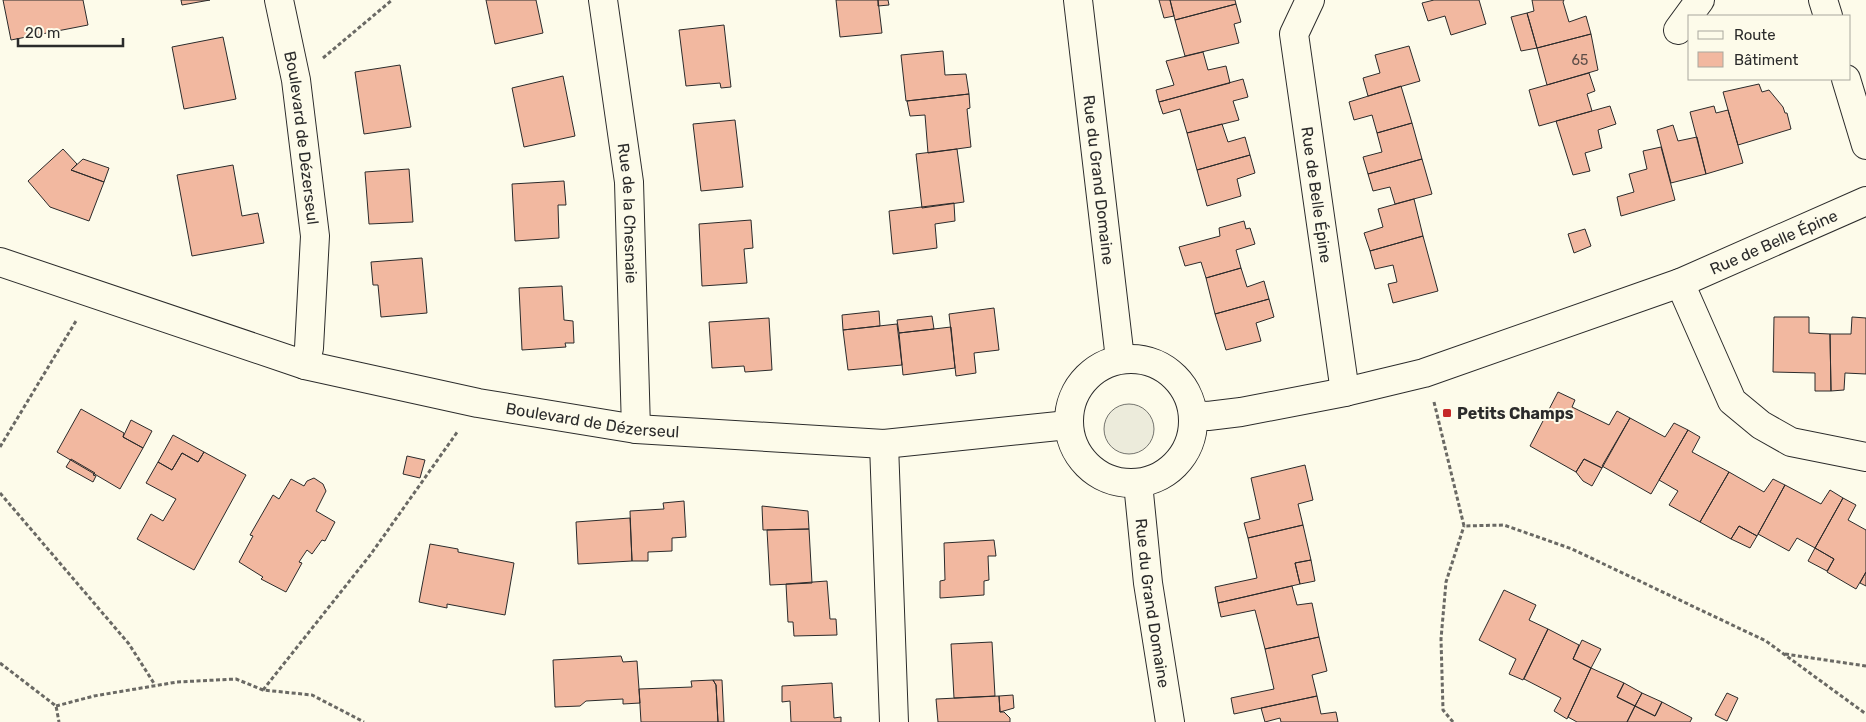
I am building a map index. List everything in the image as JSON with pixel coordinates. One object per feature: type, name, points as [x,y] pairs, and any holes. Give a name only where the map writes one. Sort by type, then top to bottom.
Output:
[{"type":"street","name":"Boulevard de Dézerseul","points":[[279,0],[296,80],[315,236],[308,348],[305,365]]},
{"type":"street","name":"Rue de la Chesnaie","points":[[603,0],[629,182],[636,429]]},
{"type":"street","name":"Rue du Grand Domaine","points":[[1078,0],[1120,359]]},
{"type":"street","name":"Rue de Belle Épine","points":[[1310,0],[1294,34],[1345,392]]},
{"type":"street","points":[[1689,15],[1700,0]]},
{"type":"street","points":[[1823,0],[1828,15]]},
{"type":"street","points":[[1678,30],[1688,16]]},
{"type":"street","points":[[1846,80],[1866,145]]},
{"type":"street","name":"Rue de Belle Épine","points":[[1193,415],[1208,416],[1241,412],[1345,392],[1424,373],[1680,283],[1866,201]]},
{"type":"street","name":"Boulevard de Dézerseul","points":[[0,262],[305,365],[478,403],[636,429],[884,444],[1068,425]]},
{"type":"street","points":[[1680,283],[1732,401],[1761,426],[1791,442],[1866,457]]},
{"type":"street","points":[[1120,359],[1147,360],[1164,367],[1179,380],[1189,396],[1193,415],[1192,434],[1185,453],[1173,467],[1157,478],[1138,483],[1118,482],[1099,474],[1084,462],[1073,445],[1068,425],[1070,405],[1078,387],[1091,372],[1108,362],[1120,359]]},
{"type":"street","points":[[884,444],[894,722]]},
{"type":"street","name":"Rue du Grand Domaine","points":[[1138,483],[1148,583],[1170,722]]},
{"type":"path","points":[[296,80],[392,0]]},
{"type":"path","points":[[0,447],[94,293]]},
{"type":"path","points":[[1424,373],[1438,414],[1464,526],[1446,582],[1441,638],[1443,710],[1453,722]]},
{"type":"path","points":[[263,690],[371,554],[478,403]]},
{"type":"path","points":[[0,494],[130,644],[155,685]]},
{"type":"path","points":[[1464,526],[1504,525],[1572,549],[1766,642],[1866,714]]},
{"type":"path","points":[[1784,654],[1866,666]]},
{"type":"path","points":[[0,663],[56,706],[59,722]]},
{"type":"path","points":[[56,706],[94,696],[155,685],[236,679],[263,690],[312,695],[364,722]]},
{"type":"shaded area","points":[[1129,404],[1139,406],[1147,411],[1152,419],[1154,429],[1152,439],[1147,447],[1139,452],[1129,454],[1119,452],[1111,447],[1106,439],[1104,429],[1106,419],[1111,411],[1119,406]]},
{"type":"building","points":[[3,0],[83,0],[88,25],[11,40]]},
{"type":"building","points":[[181,0],[210,0],[182,5]]},
{"type":"building","points":[[486,0],[536,0],[543,33],[495,44]]},
{"type":"building","points":[[836,0],[878,0],[882,33],[840,37]]},
{"type":"building","points":[[878,0],[888,0],[889,5],[878,6]]},
{"type":"building","points":[[1159,0],[1170,0],[1174,16],[1164,18]]},
{"type":"building","points":[[1170,0],[1235,0],[1236,4],[1175,20]]},
{"type":"building","points":[[1434,0],[1479,0],[1486,24],[1451,35],[1445,16],[1428,21],[1422,3]]},
{"type":"building","points":[[1532,0],[1564,0],[1569,22],[1586,16],[1591,34],[1537,48],[1527,13],[1534,11]]},
{"type":"building","points":[[1236,4],[1241,22],[1234,24],[1239,43],[1185,56],[1175,20]]},
{"type":"building","points":[[1527,13],[1537,48],[1521,51],[1511,17]]},
{"type":"building","points":[[724,25],[731,87],[721,88],[720,83],[686,86],[679,30]]},
{"type":"building","points":[[1591,34],[1598,70],[1547,85],[1537,48]]},
{"type":"building","points":[[223,37],[236,99],[184,109],[172,47]]},
{"type":"building","points":[[1409,46],[1420,81],[1368,96],[1363,78],[1380,73],[1375,55]]},
{"type":"building","points":[[943,51],[945,75],[966,74],[969,94],[906,101],[901,55]]},
{"type":"building","points":[[1203,52],[1208,70],[1226,66],[1230,83],[1159,102],[1156,90],[1174,85],[1166,61]]},
{"type":"building","points":[[400,65],[411,127],[364,134],[355,72]]},
{"type":"building","points":[[1589,73],[1595,91],[1587,94],[1592,111],[1539,126],[1529,90]]},
{"type":"building","points":[[563,76],[575,136],[524,147],[512,88]]},
{"type":"building","points":[[1243,79],[1248,97],[1233,101],[1239,120],[1187,133],[1180,109],[1163,114],[1159,102]]},
{"type":"building","points":[[1759,84],[1762,92],[1769,90],[1783,107],[1785,113],[1787,113],[1791,129],[1738,145],[1723,92]]},
{"type":"building","points":[[1401,86],[1412,123],[1377,133],[1372,115],[1354,120],[1349,102]]},
{"type":"building","points":[[969,94],[970,108],[967,109],[971,147],[928,153],[925,115],[910,116],[907,101]]},
{"type":"building","points":[[1610,106],[1616,124],[1598,130],[1602,148],[1585,153],[1590,171],[1573,175],[1556,121]]},
{"type":"building","points":[[1714,106],[1716,113],[1728,110],[1743,163],[1706,174],[1690,112]]},
{"type":"building","points":[[735,120],[743,187],[701,191],[693,124]]},
{"type":"building","points":[[1412,123],[1422,159],[1368,174],[1363,157],[1382,152],[1377,133]]},
{"type":"building","points":[[1222,124],[1228,142],[1245,137],[1250,155],[1197,170],[1187,133]]},
{"type":"building","points":[[1673,125],[1678,141],[1697,137],[1706,174],[1671,183],[1657,130]]},
{"type":"building","points":[[1661,147],[1675,200],[1621,216],[1617,197],[1634,192],[1629,174],[1647,169],[1643,151]]},
{"type":"building","points":[[63,149],[77,164],[71,170],[104,182],[89,221],[50,207],[28,181]]},
{"type":"building","points":[[957,149],[964,202],[922,208],[916,154]]},
{"type":"building","points":[[1250,155],[1255,173],[1237,179],[1241,196],[1207,206],[1197,170]]},
{"type":"building","points":[[83,159],[109,168],[104,182],[71,170]]},
{"type":"building","points":[[1422,159],[1432,194],[1395,204],[1390,187],[1373,191],[1368,174]]},
{"type":"building","points":[[233,165],[242,216],[258,213],[264,243],[192,256],[177,175]]},
{"type":"building","points":[[409,169],[413,222],[369,224],[365,172]]},
{"type":"building","points":[[564,181],[566,205],[558,205],[559,238],[515,241],[512,184]]},
{"type":"building","points":[[1414,199],[1423,236],[1370,251],[1364,233],[1383,227],[1378,209]]},
{"type":"building","points":[[954,203],[955,221],[935,224],[937,248],[893,254],[889,211]]},
{"type":"building","points":[[751,220],[753,248],[744,249],[747,283],[702,286],[699,224]]},
{"type":"building","points":[[1244,221],[1246,229],[1250,228],[1255,244],[1236,250],[1241,268],[1206,278],[1201,262],[1185,266],[1179,247],[1220,236],[1219,228]]},
{"type":"building","points":[[1585,229],[1591,246],[1574,253],[1568,234]]},
{"type":"building","points":[[1423,236],[1438,291],[1393,303],[1388,284],[1397,282],[1393,265],[1375,269],[1370,251]]},
{"type":"building","points":[[422,258],[427,313],[381,317],[378,285],[373,285],[371,262]]},
{"type":"building","points":[[1241,268],[1247,287],[1264,281],[1269,299],[1215,314],[1206,278]]},
{"type":"building","points":[[562,286],[564,320],[573,321],[574,343],[565,343],[566,347],[522,350],[519,288]]},
{"type":"building","points":[[1269,299],[1274,317],[1256,323],[1261,341],[1226,350],[1215,314]]},
{"type":"building","points":[[994,308],[999,350],[974,353],[976,373],[956,376],[949,314]]},
{"type":"building","points":[[879,311],[880,326],[843,330],[842,315]]},
{"type":"building","points":[[932,316],[934,329],[899,333],[897,320]]},
{"type":"building","points":[[1774,317],[1809,317],[1809,333],[1830,334],[1831,391],[1815,391],[1815,373],[1773,372]]},
{"type":"building","points":[[1852,317],[1866,318],[1866,374],[1845,373],[1844,390],[1831,391],[1830,334],[1851,334]]},
{"type":"building","points":[[769,318],[772,370],[745,372],[744,366],[712,368],[709,322]]},
{"type":"building","points":[[897,324],[902,365],[848,370],[843,330]]},
{"type":"building","points":[[951,327],[955,368],[903,375],[899,333]]},
{"type":"building","points":[[1558,392],[1575,400],[1572,407],[1609,425],[1617,411],[1630,418],[1602,468],[1584,459],[1576,472],[1530,446]]},
{"type":"building","points":[[81,409],[124,433],[123,437],[143,448],[120,489],[57,452]]},
{"type":"building","points":[[1630,418],[1665,437],[1674,423],[1688,430],[1651,494],[1602,466]]},
{"type":"building","points":[[131,420],[152,431],[143,448],[123,437]]},
{"type":"building","points":[[1688,430],[1700,437],[1692,452],[1729,472],[1700,522],[1669,505],[1678,491],[1659,480]]},
{"type":"building","points":[[173,435],[204,452],[198,462],[182,453],[172,470],[158,462]]},
{"type":"building","points":[[204,452],[246,475],[194,570],[137,539],[151,514],[163,521],[176,499],[146,483],[158,462],[172,470],[182,453],[198,462]]},
{"type":"building","points":[[407,456],[425,460],[420,478],[403,474]]},
{"type":"building","points":[[71,459],[95,473],[93,475],[96,476],[93,482],[66,467]]},
{"type":"building","points":[[1584,459],[1602,468],[1592,486],[1583,481],[1576,472]]},
{"type":"building","points":[[1305,465],[1313,500],[1298,504],[1303,525],[1248,538],[1244,523],[1260,519],[1251,478]]},
{"type":"building","points":[[1729,472],[1764,492],[1773,479],[1785,485],[1757,536],[1739,526],[1731,539],[1700,522]]},
{"type":"building","points":[[314,478],[323,484],[326,491],[316,511],[335,522],[325,541],[322,540],[312,554],[307,550],[299,562],[302,563],[286,592],[261,579],[263,577],[239,562],[253,536],[250,535],[273,495],[279,499],[291,479],[304,486],[307,481]]},
{"type":"building","points":[[1785,485],[1821,504],[1830,490],[1843,498],[1815,548],[1797,538],[1789,551],[1758,534]]},
{"type":"building","points":[[1843,498],[1856,505],[1848,520],[1866,530],[1866,572],[1856,589],[1827,572],[1834,559],[1815,548]]},
{"type":"building","points":[[684,501],[686,537],[672,538],[672,551],[648,552],[648,561],[632,561],[630,511],[664,509],[663,503]]},
{"type":"building","points":[[762,506],[808,511],[809,529],[763,530]]},
{"type":"building","points":[[630,518],[632,561],[578,564],[576,522]]},
{"type":"building","points":[[1303,525],[1311,560],[1295,563],[1300,584],[1218,603],[1215,587],[1257,578],[1248,538]]},
{"type":"building","points":[[1739,526],[1757,536],[1750,548],[1731,539]]},
{"type":"building","points":[[809,529],[812,583],[770,585],[767,530]]},
{"type":"building","points":[[994,540],[996,556],[988,556],[989,580],[984,581],[984,595],[940,598],[940,581],[945,580],[944,543]]},
{"type":"building","points":[[430,544],[458,549],[458,552],[514,563],[505,615],[447,604],[447,608],[419,602]]},
{"type":"building","points":[[1815,548],[1834,559],[1827,571],[1808,561]]},
{"type":"building","points":[[1311,560],[1315,581],[1300,584],[1295,563]]},
{"type":"building","points":[[1866,572],[1866,586],[1860,583]]},
{"type":"building","points":[[827,581],[830,619],[836,619],[837,635],[794,636],[793,622],[788,622],[786,584]]},
{"type":"building","points":[[1292,586],[1297,605],[1312,603],[1319,637],[1265,649],[1255,610],[1221,617],[1218,603]]},
{"type":"building","points":[[1504,590],[1536,605],[1529,620],[1548,629],[1523,680],[1509,674],[1516,659],[1479,640]]},
{"type":"building","points":[[1548,629],[1579,645],[1573,659],[1591,668],[1567,719],[1554,711],[1561,698],[1524,679]]},
{"type":"building","points":[[1319,637],[1327,671],[1312,675],[1317,696],[1234,714],[1231,698],[1274,689],[1265,649]]},
{"type":"building","points":[[1582,640],[1601,649],[1591,668],[1573,659]]},
{"type":"building","points":[[992,642],[995,696],[954,698],[951,644]]},
{"type":"building","points":[[621,656],[623,662],[637,661],[640,703],[623,704],[623,699],[586,701],[580,706],[555,707],[553,660]]},
{"type":"building","points":[[1591,668],[1624,683],[1617,697],[1635,706],[1627,722],[1577,722],[1568,717]]},
{"type":"building","points":[[713,680],[716,685],[718,722],[641,722],[639,689],[692,687],[691,681]]},
{"type":"building","points":[[713,680],[722,680],[724,722],[718,722],[716,685]]},
{"type":"building","points":[[832,683],[834,718],[841,717],[841,722],[791,722],[790,701],[782,702],[782,686]]},
{"type":"building","points":[[1624,683],[1642,693],[1635,706],[1617,697]]},
{"type":"building","points":[[1642,693],[1662,702],[1655,716],[1635,706]]},
{"type":"building","points":[[1727,693],[1738,698],[1727,721],[1715,715]]},
{"type":"building","points":[[1013,695],[1014,708],[1000,712],[999,696]]},
{"type":"building","points":[[999,696],[1000,712],[1004,712],[1010,718],[1010,722],[938,722],[936,699]]},
{"type":"building","points":[[1317,696],[1321,714],[1336,712],[1338,722],[1281,722],[1280,718],[1265,722],[1261,708]]},
{"type":"building","points":[[1662,702],[1692,718],[1690,722],[1627,722],[1635,706],[1655,716]]},
{"type":"place","name":"Petits Champs","points":[[1447,413]]}]
